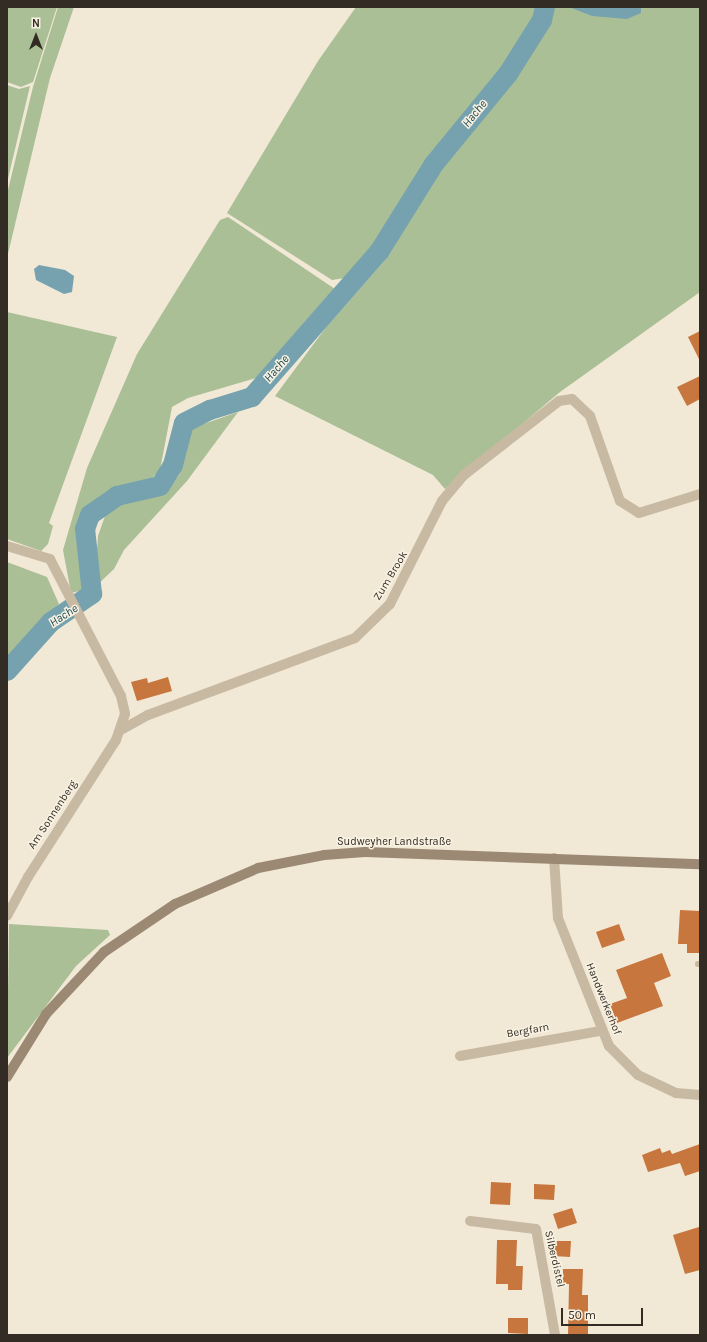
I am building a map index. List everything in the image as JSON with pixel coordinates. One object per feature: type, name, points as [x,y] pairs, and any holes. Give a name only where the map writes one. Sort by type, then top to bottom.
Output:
[{"type":"main road","name":"Sudweyher Landstraße","points":[[7,1077],[46,1014],[104,952],[175,904],[229,878],[286,861],[365,852],[700,864]]},
{"type":"street","name":"Zum Brook","points":[[121,730],[148,714],[355,638],[390,604],[442,501],[464,475],[559,401],[572,399],[590,416],[620,501],[639,513],[700,494]]},
{"type":"street","points":[[7,546],[50,559],[121,696],[125,714],[121,730]]},
{"type":"street","name":"Am Sonnenberg","points":[[7,916],[28,877],[121,730]]},
{"type":"street","name":"Handwerkerhof","points":[[554,858],[558,918],[601,1031],[621,1061],[638,1075],[676,1093],[700,1095]]},
{"type":"street","name":"Bergfarn","points":[[460,1056],[601,1031]]},
{"type":"street","name":"Silberdistel","points":[[470,1221],[536,1229],[555,1335]]},
{"type":"green space","points":[[7,7],[57,7],[33,82],[21,87],[7,82]]},
{"type":"green space","points":[[58,7],[74,7],[50,78],[7,258],[7,194],[33,87]]},
{"type":"green space","points":[[356,7],[540,7],[538,18],[501,72],[428,156],[362,261],[345,278],[332,280],[227,213],[318,61]]},
{"type":"green space","points":[[551,7],[700,7],[700,292],[560,392],[445,489],[433,475],[275,396],[327,326],[386,259],[439,172],[514,79],[545,26]]},
{"type":"green space","points":[[7,85],[19,89],[30,86],[7,183]]},
{"type":"green space","points":[[228,217],[335,289],[263,376],[188,398],[172,407],[160,470],[152,478],[109,490],[88,507],[79,547],[83,590],[71,593],[63,550],[87,468],[137,354],[220,220]]},
{"type":"green space","points":[[7,312],[117,337],[49,523],[53,526],[48,544],[41,551],[7,539]]},
{"type":"green space","points":[[238,412],[187,481],[124,550],[114,569],[94,588],[98,536],[105,516],[113,507],[164,494],[179,475],[192,428]]},
{"type":"green space","points":[[7,562],[47,577],[59,604],[7,658]]},
{"type":"green space","points":[[9,924],[108,930],[110,935],[76,966],[7,1058]]},
{"type":"water","points":[[569,7],[641,7],[641,13],[627,19],[592,16]]},
{"type":"water","points":[[39,265],[65,270],[74,276],[72,292],[64,294],[36,280],[34,269]]},
{"type":"building","points":[[700,331],[700,361],[688,337]]},
{"type":"building","points":[[700,376],[700,399],[687,406],[677,387]]},
{"type":"building","points":[[168,677],[172,691],[137,701],[131,682],[147,678],[148,683]]},
{"type":"building","points":[[680,910],[700,911],[700,953],[687,953],[687,944],[678,944]]},
{"type":"building","points":[[619,924],[625,940],[602,948],[596,932]]},
{"type":"building","points":[[662,953],[671,976],[654,983],[663,1006],[617,1023],[610,1004],[627,998],[616,970]]},
{"type":"building","points":[[700,1144],[700,1171],[685,1176],[680,1163],[648,1172],[642,1155],[660,1148],[662,1153],[670,1150],[672,1154]]},
{"type":"building","points":[[491,1182],[511,1183],[510,1205],[490,1204]]},
{"type":"building","points":[[534,1184],[555,1185],[554,1200],[534,1199]]},
{"type":"building","points":[[572,1208],[577,1223],[558,1229],[553,1214]]},
{"type":"building","points":[[699,1227],[700,1270],[685,1274],[673,1235]]},
{"type":"building","points":[[497,1240],[517,1240],[516,1266],[523,1266],[522,1290],[508,1290],[508,1284],[496,1284]]},
{"type":"building","points":[[553,1241],[571,1241],[570,1257],[553,1256]]},
{"type":"building","points":[[563,1269],[583,1269],[582,1295],[588,1295],[588,1335],[568,1335],[569,1284],[563,1284]]},
{"type":"building","points":[[508,1318],[528,1318],[528,1334],[508,1333]]},
{"type":"waterway","name":"Hache","points":[[7,671],[51,622],[92,594],[85,529],[90,515],[117,496],[160,486],[173,465],[184,423],[210,410],[252,397],[379,252],[434,164],[508,74],[542,20],[545,7]]}]
